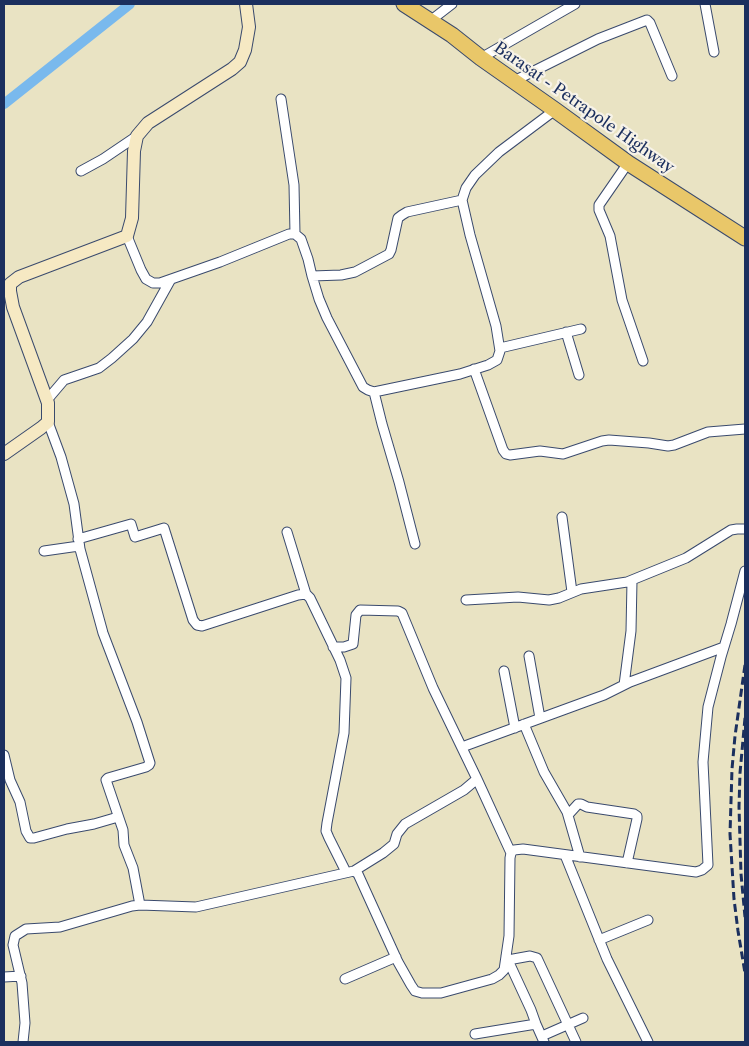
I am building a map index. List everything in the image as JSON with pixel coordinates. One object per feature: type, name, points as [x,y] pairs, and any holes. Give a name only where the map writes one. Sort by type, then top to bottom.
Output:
[{"type":"highway","name":"Barasat - Petrapole Highway","points":[[404,4],[452,35],[628,163],[745,238]]},
{"type":"street","points":[[81,172],[137,136],[148,124],[240,62],[245,50],[249,27],[246,4]]},
{"type":"street","points":[[430,21],[452,4]]},
{"type":"street","points":[[482,58],[575,4]]},
{"type":"street","points":[[705,4],[714,52]]},
{"type":"street","points":[[514,81],[598,39],[647,20],[650,23],[672,76]]},
{"type":"street","points":[[281,99],[295,194],[295,234]]},
{"type":"street","points":[[137,136],[134,151],[132,218],[127,236],[146,279],[153,283],[160,283],[220,262],[289,234],[295,234],[301,239],[319,299],[327,318],[363,387],[374,392],[452,376],[488,365],[497,360],[500,348],[496,326],[462,200],[466,188],[475,175],[500,152],[555,110]]},
{"type":"street","points":[[628,163],[599,205],[599,210],[610,236],[622,300],[642,361]]},
{"type":"street","points":[[312,276],[341,276],[356,272],[389,254],[398,218],[402,215],[407,212],[462,200]]},
{"type":"street","points":[[127,236],[19,277],[7,285],[13,307],[48,403],[48,422],[61,457],[74,504],[79,543],[105,639],[137,722],[150,763],[146,767],[106,780],[123,830],[124,845],[133,868],[140,905]]},
{"type":"street","points":[[47,400],[64,380],[99,368],[133,339],[147,322],[171,279]]},
{"type":"street","points":[[500,348],[581,329]]},
{"type":"street","points":[[566,332],[579,375]]},
{"type":"street","points":[[474,369],[503,450],[506,454],[510,455],[540,451],[563,454],[609,440],[668,446],[708,432],[745,429]]},
{"type":"street","points":[[374,392],[415,544]]},
{"type":"street","points":[[4,454],[48,422]]},
{"type":"street","points":[[562,517],[572,592]]},
{"type":"street","points":[[44,551],[79,543],[131,524],[135,537],[164,528],[193,620],[197,625],[202,626],[257,607],[306,594]]},
{"type":"street","points":[[466,600],[518,596],[549,600],[581,589],[632,581],[686,558],[731,530],[745,529]]},
{"type":"street","points":[[288,532],[306,594],[310,598],[333,647],[340,660],[346,678],[345,719],[341,751],[326,823],[326,831],[329,838],[350,872],[358,874],[396,957],[416,991],[422,993],[441,993],[492,979],[504,970],[507,958],[511,853],[478,779],[433,688],[402,613],[398,611],[360,610],[356,615],[353,644],[344,647],[333,647]]},
{"type":"street","points":[[511,853],[514,850],[523,849],[696,872],[708,865],[703,762],[708,706],[745,571]]},
{"type":"street","points":[[624,685],[631,631],[632,581]]},
{"type":"street","points":[[462,747],[604,695],[624,685],[724,646]]},
{"type":"street","points":[[529,656],[540,718]]},
{"type":"street","points":[[504,670],[519,726],[568,815],[580,857]]},
{"type":"street","points":[[4,755],[10,780],[20,802],[26,831],[30,838],[118,817]]},
{"type":"street","points":[[23,1042],[25,1023],[21,976],[13,942],[15,936],[24,930],[60,927],[132,906],[196,906],[350,872],[383,853],[394,844],[397,834],[405,824],[464,790],[478,779]]},
{"type":"street","points":[[568,815],[578,804],[581,804],[587,807],[637,816],[627,863]]},
{"type":"street","points":[[565,855],[607,959],[648,1042]]},
{"type":"street","points":[[599,940],[648,920]]},
{"type":"street","points":[[507,958],[530,956],[536,958],[576,1042]]},
{"type":"street","points":[[345,979],[396,957]]},
{"type":"street","points":[[507,958],[532,1010],[543,1039],[568,1024],[583,1018]]},
{"type":"street","points":[[4,977],[21,976]]},
{"type":"street","points":[[475,1034],[536,1024]]},
{"type":"waterway","points":[[4,104],[130,4]]},
{"type":"railway","points":[[745,665],[732,769],[730,834],[734,899],[745,973]]},
{"type":"railway","points":[[745,718],[739,807],[741,874],[745,917]]}]
